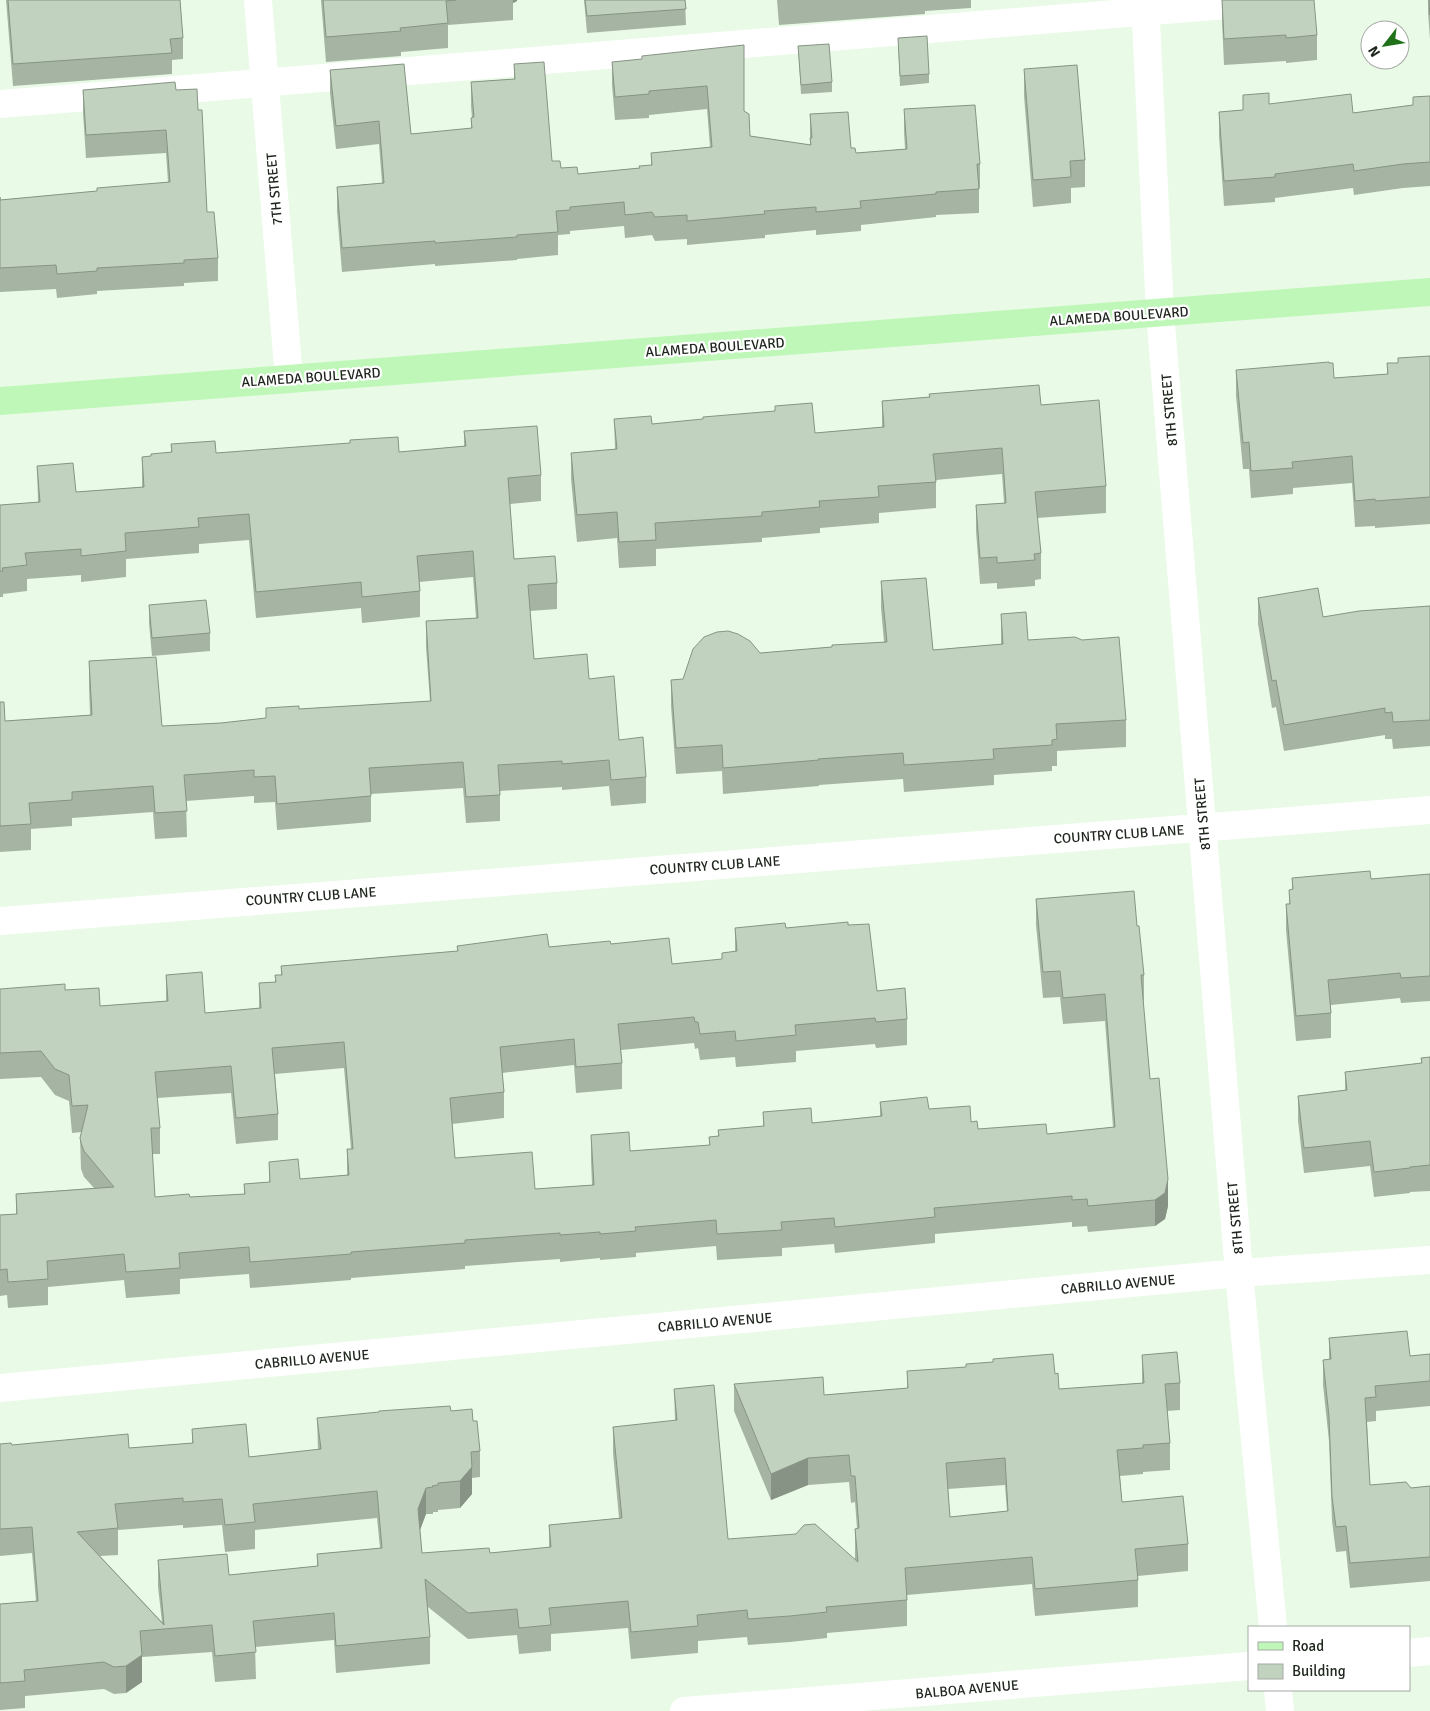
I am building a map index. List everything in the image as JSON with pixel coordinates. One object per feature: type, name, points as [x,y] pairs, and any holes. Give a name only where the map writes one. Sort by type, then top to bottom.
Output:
[{"type":"main road","name":"ALAMEDA BOULEVARD","points":[[0,401],[1430,292]]},
{"type":"street","name":"7TH STREET","points":[[258,0],[289,379]]},
{"type":"street","points":[[0,104],[1146,6],[1289,0]]},
{"type":"street","name":"8TH STREET","points":[[1146,6],[1160,313],[1239,1273],[1273,1626]]},
{"type":"street","name":"COUNTRY CLUB LANE","points":[[0,921],[1430,810]]},
{"type":"street","name":"CABRILLO AVENUE","points":[[0,1388],[1239,1273],[1430,1260]]},
{"type":"street","points":[[1410,1653],[1430,1651]]},
{"type":"street","name":"BALBOA AVENUE","points":[[684,1711],[1248,1666]]},
{"type":"street","points":[[1278,1691],[1280,1711]]},
{"type":"building","points":[[8,0],[180,0],[183,38],[170,39],[172,53],[13,64]]},
{"type":"building","points":[[323,0],[456,0],[446,1],[448,23],[400,28],[401,31],[326,37]]},
{"type":"building","points":[[585,0],[685,0],[686,9],[587,16]]},
{"type":"building","points":[[1222,0],[1314,0],[1317,35],[1286,38],[1286,35],[1224,39]]},
{"type":"building","points":[[927,36],[929,74],[900,76],[898,38]]},
{"type":"building","points":[[829,44],[832,82],[801,85],[798,46]]},
{"type":"building","points":[[744,45],[744,111],[749,114],[750,136],[811,145],[810,114],[848,112],[851,148],[855,148],[856,153],[907,149],[904,109],[975,105],[980,164],[977,164],[979,189],[860,201],[861,208],[816,212],[816,207],[764,211],[765,214],[687,221],[687,215],[655,217],[652,212],[625,215],[624,202],[570,207],[570,210],[556,211],[558,232],[517,235],[517,237],[342,248],[337,187],[384,183],[379,121],[336,126],[330,70],[404,64],[411,134],[472,128],[471,118],[474,117],[471,82],[515,79],[514,64],[544,62],[552,161],[560,161],[561,168],[577,167],[578,174],[640,168],[639,166],[652,165],[651,153],[712,147],[707,86],[649,91],[649,94],[615,97],[612,62],[642,59],[642,56]]},
{"type":"building","points":[[1077,65],[1085,160],[1070,161],[1071,177],[1033,180],[1024,69]]},
{"type":"building","points":[[175,82],[176,90],[197,89],[198,110],[202,110],[207,212],[214,212],[218,258],[184,260],[184,263],[97,268],[97,271],[57,274],[56,265],[0,268],[0,200],[97,191],[97,188],[170,182],[166,130],[86,135],[83,90]]},
{"type":"building","points":[[1269,93],[1269,104],[1351,94],[1353,113],[1413,105],[1413,97],[1430,96],[1430,162],[1354,171],[1353,164],[1275,174],[1275,177],[1224,181],[1219,112],[1243,110],[1243,95]]},
{"type":"building","points":[[1430,356],[1430,497],[1355,501],[1352,456],[1292,462],[1293,468],[1251,471],[1249,442],[1243,443],[1236,370],[1329,362],[1333,363],[1334,378],[1388,374],[1387,363],[1398,363],[1398,358]]},
{"type":"building","points":[[1039,385],[1041,405],[1099,400],[1106,486],[1035,492],[1041,553],[1034,554],[1035,560],[997,563],[997,557],[980,558],[976,505],[1006,503],[1002,448],[933,454],[936,482],[878,486],[879,497],[819,501],[820,507],[762,512],[762,516],[655,523],[656,540],[619,542],[617,512],[577,515],[571,453],[617,449],[614,419],[651,416],[652,424],[703,419],[703,417],[775,411],[775,406],[812,403],[815,433],[884,427],[882,401],[930,397],[929,394]]},
{"type":"building","points":[[537,426],[541,475],[508,478],[514,559],[555,556],[557,583],[528,585],[534,659],[587,654],[589,679],[614,676],[619,740],[643,737],[646,777],[611,780],[609,760],[562,764],[562,761],[498,765],[500,795],[466,797],[463,762],[369,768],[371,796],[277,804],[275,776],[254,777],[254,770],[184,775],[187,811],[155,813],[153,786],[72,792],[72,800],[29,803],[31,824],[0,826],[0,702],[4,702],[5,721],[92,715],[89,661],[156,657],[162,726],[221,723],[266,718],[266,708],[299,706],[299,709],[431,701],[426,621],[478,618],[473,551],[417,556],[420,591],[362,597],[361,582],[256,592],[249,514],[198,518],[199,527],[125,533],[126,551],[81,556],[81,549],[25,553],[27,565],[2,568],[3,571],[0,571],[0,505],[40,502],[37,466],[73,463],[76,492],[144,487],[142,457],[172,452],[171,444],[215,441],[216,453],[350,443],[350,440],[398,437],[399,452],[466,446],[464,431]]},
{"type":"building","points":[[926,578],[933,650],[1003,644],[1001,614],[1026,612],[1028,640],[1075,637],[1082,640],[1119,637],[1126,720],[1056,724],[1057,739],[1052,740],[1052,745],[993,749],[994,759],[904,765],[903,753],[723,768],[722,745],[676,748],[671,680],[683,679],[693,649],[704,637],[717,632],[728,631],[750,641],[760,653],[832,647],[832,645],[887,642],[881,581]]},
{"type":"building","points":[[1318,588],[1323,617],[1359,611],[1430,606],[1430,720],[1393,722],[1392,712],[1385,713],[1385,708],[1284,725],[1276,680],[1272,681],[1258,598]]},
{"type":"building","points":[[206,600],[210,633],[152,638],[149,605]]},
{"type":"building","points":[[1370,871],[1371,879],[1430,874],[1430,976],[1401,978],[1400,973],[1328,980],[1331,1013],[1296,1016],[1286,904],[1290,904],[1289,890],[1293,889],[1292,878]]},
{"type":"building","points":[[1134,891],[1144,975],[1141,975],[1150,1079],[1159,1078],[1168,1179],[1165,1193],[1155,1200],[1088,1206],[1087,1199],[1072,1200],[1072,1196],[934,1208],[935,1217],[835,1227],[834,1218],[781,1222],[782,1230],[717,1234],[716,1220],[635,1227],[636,1231],[600,1234],[600,1232],[560,1235],[560,1233],[465,1240],[465,1243],[250,1262],[249,1247],[179,1253],[180,1268],[126,1272],[124,1254],[47,1261],[48,1279],[8,1282],[7,1269],[0,1270],[0,1215],[17,1214],[16,1194],[114,1187],[84,1151],[80,1138],[88,1105],[72,1106],[69,1075],[55,1069],[41,1051],[0,1053],[0,989],[65,984],[65,990],[99,988],[100,1006],[168,1001],[166,975],[202,972],[205,1013],[261,1008],[259,983],[276,982],[275,975],[282,975],[281,966],[458,951],[457,946],[547,934],[549,947],[610,941],[611,944],[669,938],[672,964],[722,959],[722,953],[737,951],[735,928],[785,923],[786,928],[848,922],[848,925],[869,924],[877,991],[905,988],[907,1019],[876,1022],[875,1018],[795,1025],[796,1035],[736,1041],[735,1031],[700,1034],[698,1022],[695,1022],[694,1017],[618,1024],[622,1063],[576,1067],[574,1039],[500,1047],[504,1092],[450,1098],[455,1158],[532,1152],[535,1189],[594,1185],[591,1135],[629,1132],[630,1151],[710,1145],[709,1137],[719,1136],[718,1130],[764,1126],[763,1112],[811,1108],[812,1123],[882,1116],[880,1102],[927,1097],[929,1109],[970,1106],[971,1122],[977,1121],[978,1129],[1046,1124],[1047,1134],[1115,1127],[1105,994],[1063,998],[1060,971],[1043,972],[1036,899]],"holes":[[[344,1042],[353,1149],[347,1149],[349,1175],[300,1179],[298,1159],[269,1162],[270,1182],[244,1184],[245,1194],[190,1197],[189,1194],[155,1197],[151,1128],[160,1128],[155,1072],[231,1066],[236,1118],[278,1114],[272,1048]]]},
{"type":"building","points":[[1430,1057],[1430,1165],[1374,1172],[1370,1141],[1304,1148],[1298,1096],[1347,1090],[1345,1072],[1422,1063],[1421,1058]]},
{"type":"building","points":[[1407,1331],[1410,1356],[1430,1354],[1430,1381],[1375,1386],[1376,1397],[1365,1398],[1370,1485],[1406,1482],[1411,1488],[1430,1486],[1430,1557],[1350,1563],[1346,1526],[1336,1527],[1332,1497],[1329,1416],[1323,1360],[1331,1359],[1329,1338]]},
{"type":"building","points":[[1177,1352],[1180,1383],[1165,1384],[1170,1443],[1143,1445],[1143,1448],[1117,1450],[1122,1502],[1183,1496],[1188,1544],[1135,1549],[1138,1580],[1035,1589],[1032,1557],[905,1568],[907,1600],[826,1607],[827,1612],[748,1619],[747,1610],[697,1615],[698,1626],[631,1632],[628,1601],[549,1608],[551,1625],[519,1628],[517,1609],[468,1613],[425,1579],[430,1637],[336,1646],[334,1613],[253,1621],[256,1652],[215,1656],[212,1625],[140,1631],[142,1655],[126,1666],[114,1667],[104,1662],[24,1670],[25,1681],[0,1683],[0,1604],[38,1601],[32,1527],[0,1529],[0,1444],[11,1443],[12,1445],[128,1434],[129,1448],[193,1443],[192,1429],[246,1424],[249,1457],[321,1449],[317,1418],[450,1406],[451,1411],[472,1409],[473,1421],[477,1421],[480,1451],[471,1452],[472,1467],[460,1481],[438,1483],[438,1485],[426,1488],[418,1509],[422,1553],[489,1548],[490,1553],[551,1547],[549,1525],[622,1518],[613,1427],[677,1420],[674,1389],[714,1385],[728,1539],[796,1534],[804,1525],[815,1524],[858,1562],[855,1529],[859,1528],[855,1476],[851,1476],[849,1455],[808,1458],[771,1474],[734,1384],[823,1377],[824,1395],[908,1388],[907,1371],[966,1367],[966,1364],[993,1362],[993,1359],[1053,1354],[1055,1374],[1058,1373],[1059,1389],[1144,1383],[1142,1355]],"holes":[[[1005,1458],[1008,1511],[950,1517],[946,1463]],[[377,1491],[382,1548],[317,1554],[318,1566],[229,1575],[227,1554],[158,1560],[164,1625],[77,1532],[118,1528],[115,1504],[183,1498],[183,1502],[222,1499],[225,1525],[255,1522],[253,1504]]]}]
